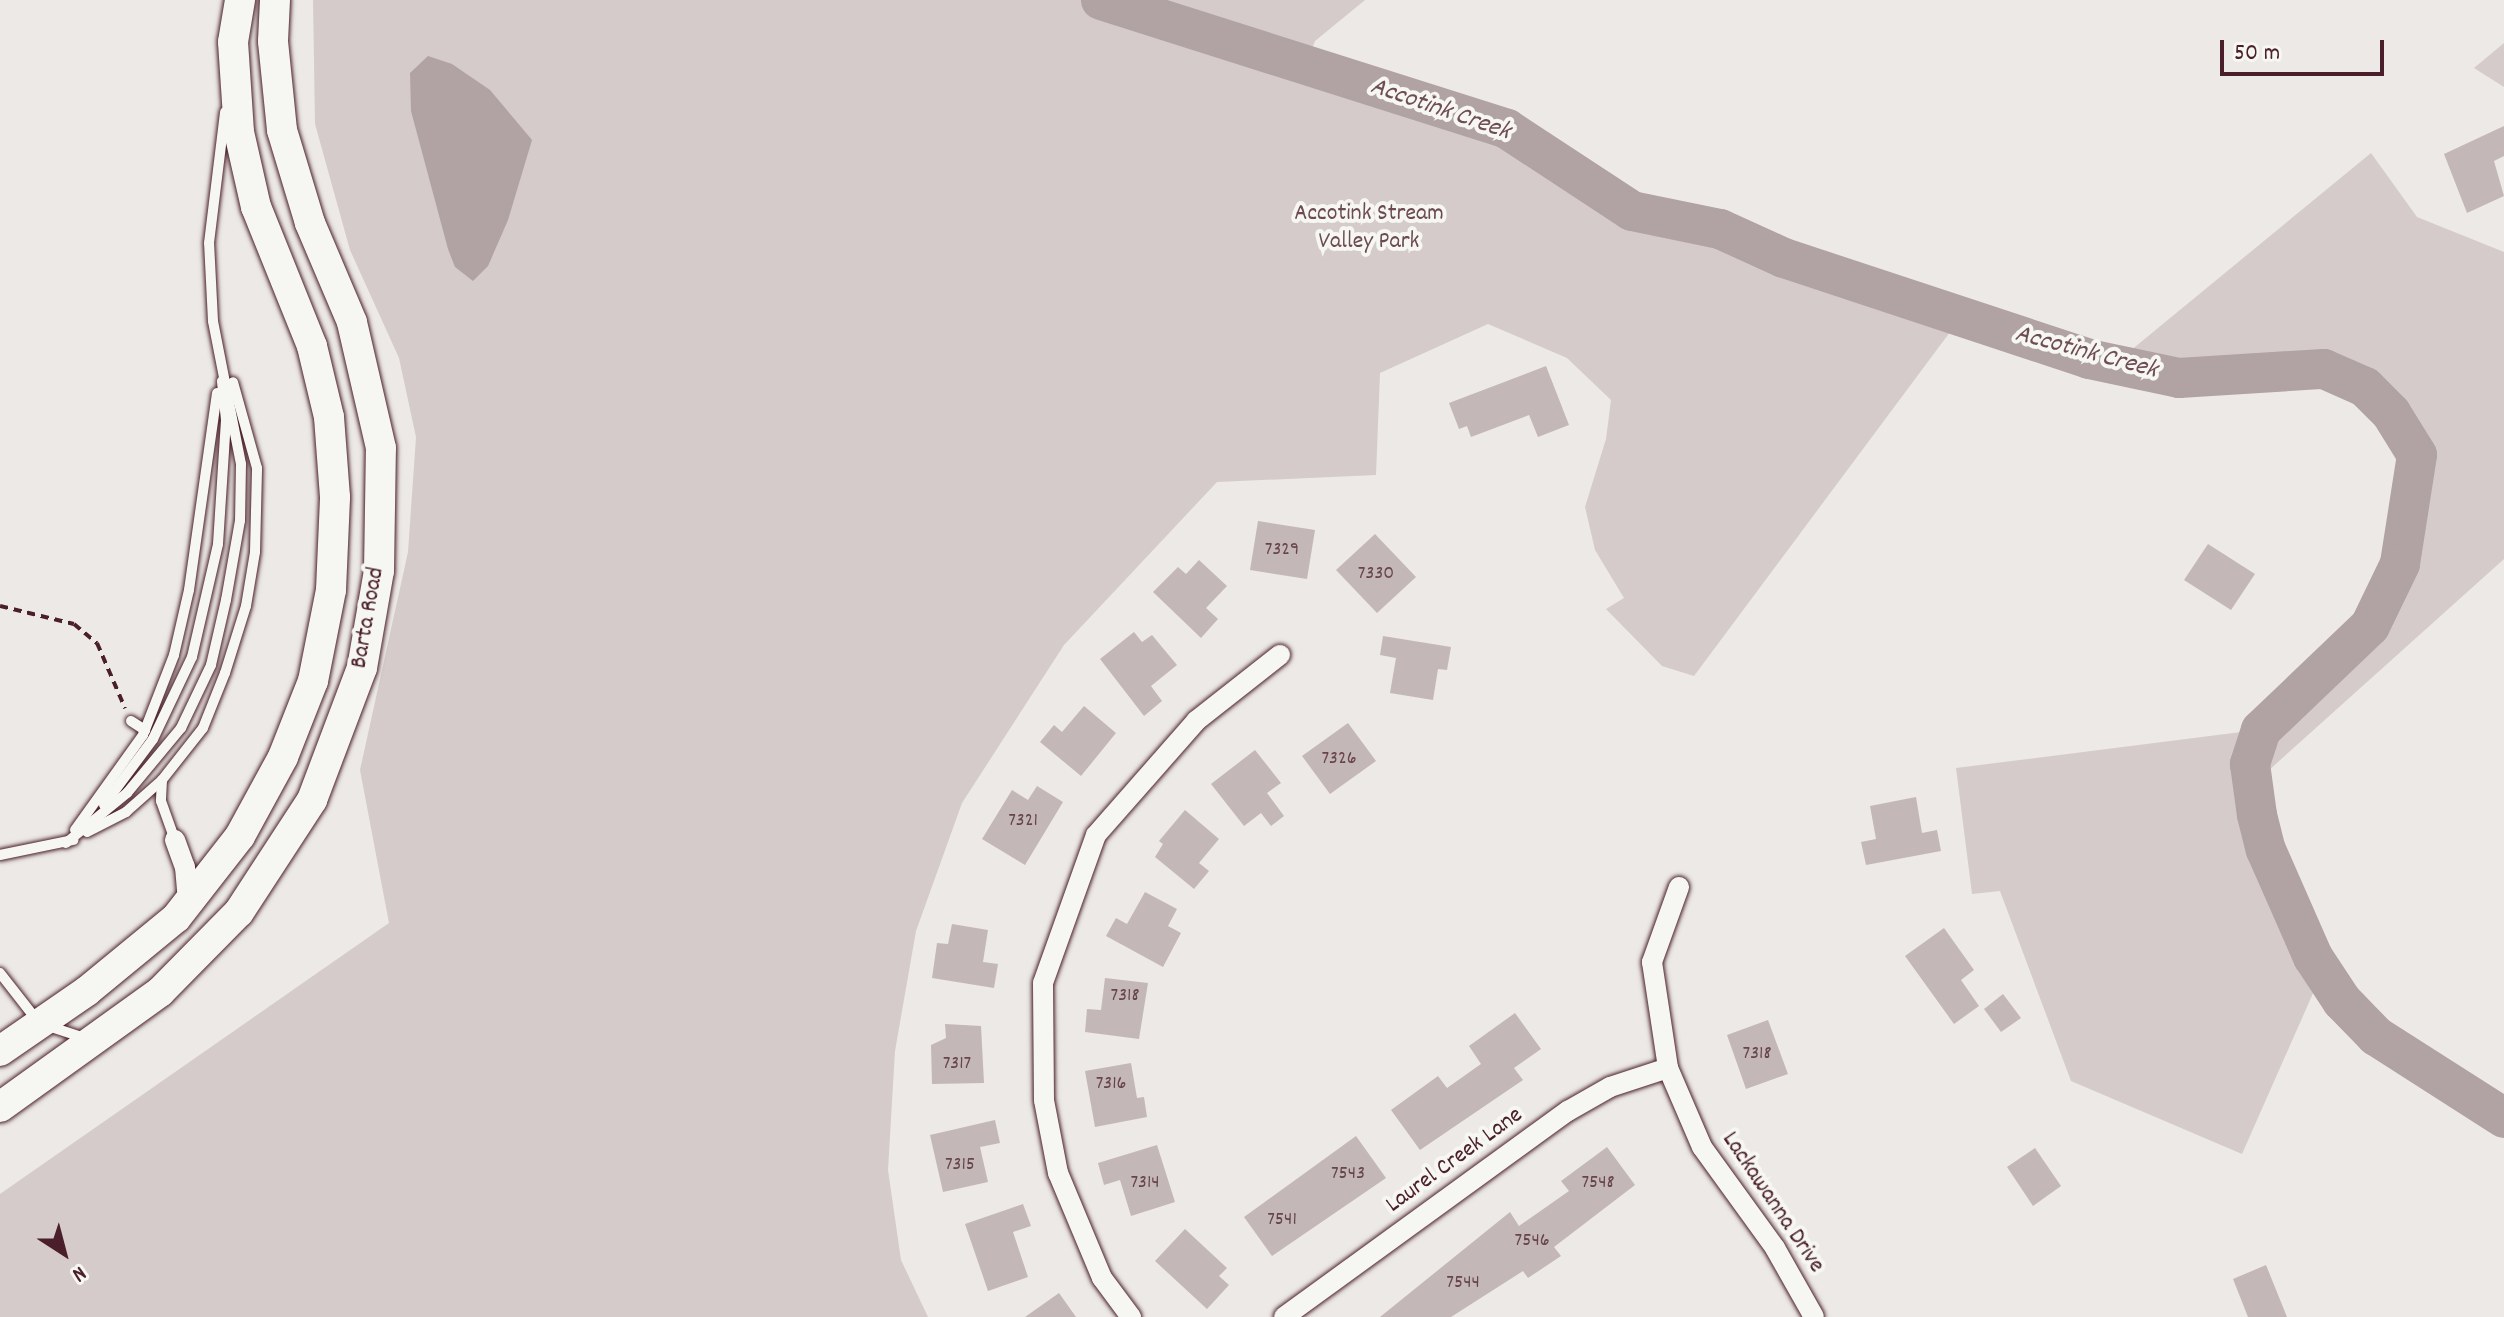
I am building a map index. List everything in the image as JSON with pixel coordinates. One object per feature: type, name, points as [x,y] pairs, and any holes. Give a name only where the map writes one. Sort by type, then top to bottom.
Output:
[{"type":"street","name":"Barta Road","points":[[0,1051],[87,991],[188,902],[240,836],[283,757],[313,681],[331,575],[335,497],[329,417],[312,346],[256,207],[239,132],[233,42],[240,0]]},
{"type":"street","name":"Barta Road","points":[[0,1107],[94,1041],[194,960],[239,912],[277,860],[339,740],[365,654],[379,571],[381,448],[352,322],[310,223],[282,130],[274,55],[275,0]]},
{"type":"street","points":[[1131,1317],[1102,1278],[1058,1173],[1044,1100],[1043,983],[1096,835],[1196,721],[1280,655]]},
{"type":"street","points":[[175,840],[185,867],[188,902]]},
{"type":"street","name":"Lackawanna Drive","points":[[1679,887],[1652,962],[1668,1068],[1702,1147],[1775,1248],[1814,1317]]},
{"type":"street","name":"Laurel Creek Lane","points":[[1284,1317],[1568,1111],[1610,1087],[1668,1068]]},
{"type":"lane","points":[[66,843],[118,790],[153,739],[192,657],[218,544],[226,420],[209,243],[233,42]]},
{"type":"lane","points":[[66,843],[145,730],[174,655],[189,590],[216,416],[219,351]]},
{"type":"lane","points":[[0,855],[66,843],[126,812],[162,780],[203,728],[246,606],[255,552],[257,468],[244,407],[219,351]]},
{"type":"lane","points":[[66,843],[127,793],[181,728],[211,665],[240,521],[241,464],[219,351]]},
{"type":"lane","points":[[131,721],[145,730]]},
{"type":"lane","points":[[162,780],[161,801],[175,840]]},
{"type":"lane","points":[[0,973],[39,1023],[94,1041]]},
{"type":"path","points":[[0,606],[74,624],[97,643],[131,721]]},
{"type":"green space","name":"Accotink Stream Valley Park","points":[[313,0],[1365,0],[1315,41],[1305,65],[1507,129],[1684,240],[1731,249],[1766,267],[1956,324],[1694,676],[1662,666],[1606,609],[1624,598],[1595,550],[1585,507],[1606,439],[1611,400],[1567,358],[1488,324],[1380,373],[1376,475],[1217,482],[1064,645],[962,803],[916,931],[895,1051],[888,1170],[901,1260],[928,1317],[0,1317],[0,1194],[389,923],[360,770],[408,552],[416,437],[399,358],[350,250],[315,124]]},
{"type":"green space","points":[[2504,43],[2504,87],[2474,68]]},
{"type":"green space","points":[[2371,153],[2417,217],[2504,252],[2504,559],[2238,798],[2314,991],[2242,1154],[2071,1081],[2000,891],[1972,894],[1956,768],[2249,731],[2386,599],[2405,442],[2347,382],[2155,392],[2102,374]]},
{"type":"shaded area","points":[[428,56],[452,64],[490,90],[532,140],[508,220],[488,266],[473,281],[455,267],[448,249],[411,111],[410,73]]},
{"type":"building","points":[[2504,126],[2504,156],[2494,161],[2504,196],[2467,213],[2444,154]]},
{"type":"building","points":[[1546,366],[1569,425],[1538,437],[1529,415],[1471,437],[1467,426],[1459,429],[1449,403]]},
{"type":"building","points":[[1258,521],[1315,530],[1307,579],[1250,570]]},
{"type":"building","points":[[1375,534],[1416,577],[1377,613],[1336,570]]},
{"type":"building","points":[[2208,544],[2255,574],[2231,610],[2184,580]]},
{"type":"building","points":[[1199,560],[1227,586],[1206,608],[1218,619],[1201,638],[1153,592],[1178,567],[1186,574]]},
{"type":"building","points":[[1134,632],[1142,642],[1152,635],[1177,665],[1151,686],[1162,701],[1144,716],[1100,659]]},
{"type":"building","points":[[1383,636],[1451,647],[1447,670],[1438,669],[1433,700],[1390,693],[1396,658],[1380,655]]},
{"type":"building","points":[[1084,706],[1116,733],[1081,776],[1040,742],[1054,725],[1062,732]]},
{"type":"building","points":[[1348,723],[1376,761],[1330,794],[1302,756]]},
{"type":"building","points":[[1255,750],[1281,783],[1267,793],[1284,816],[1271,826],[1261,813],[1244,826],[1211,784]]},
{"type":"building","points":[[1037,786],[1063,802],[1025,865],[982,839],[1012,790],[1028,800]]},
{"type":"building","points":[[1916,797],[1922,833],[1937,830],[1941,851],[1866,865],[1861,842],[1876,839],[1870,806]]},
{"type":"building","points":[[1185,810],[1219,839],[1199,863],[1209,871],[1194,889],[1155,857],[1163,844],[1159,841]]},
{"type":"building","points":[[1145,892],[1177,909],[1168,926],[1181,933],[1163,967],[1106,936],[1116,918],[1127,924]]},
{"type":"building","points":[[952,924],[988,930],[983,962],[998,964],[994,988],[932,978],[937,943],[948,944]]},
{"type":"building","points":[[1944,928],[1974,970],[1961,980],[1979,1006],[1954,1024],[1905,956]]},
{"type":"building","points":[[1105,978],[1148,983],[1139,1039],[1085,1032],[1087,1009],[1101,1010]]},
{"type":"building","points":[[2003,994],[2021,1018],[2001,1032],[1984,1009]]},
{"type":"building","points":[[1515,1013],[1541,1049],[1514,1068],[1523,1080],[1420,1150],[1391,1110],[1438,1076],[1447,1088],[1481,1064],[1469,1046]]},
{"type":"building","points":[[1768,1020],[1788,1074],[1746,1089],[1727,1035]]},
{"type":"building","points":[[945,1024],[981,1026],[984,1083],[932,1084],[931,1045],[946,1038]]},
{"type":"building","points":[[1131,1063],[1137,1098],[1144,1097],[1147,1117],[1095,1127],[1085,1071]]},
{"type":"building","points":[[995,1120],[1000,1143],[980,1147],[988,1182],[943,1192],[930,1135]]},
{"type":"building","points":[[1356,1136],[1386,1178],[1272,1256],[1244,1217]]},
{"type":"building","points":[[1157,1145],[1175,1202],[1131,1216],[1120,1180],[1104,1185],[1098,1163]]},
{"type":"building","points":[[1607,1147],[1635,1185],[1554,1247],[1561,1256],[1528,1278],[1523,1271],[1451,1317],[1380,1317],[1510,1212],[1519,1226],[1569,1191],[1561,1181]]},
{"type":"building","points":[[2035,1148],[2061,1186],[2033,1206],[2007,1167]]},
{"type":"building","points":[[1023,1204],[1031,1226],[1013,1232],[1028,1277],[988,1291],[965,1224]]},
{"type":"building","points":[[1185,1229],[1227,1268],[1219,1276],[1229,1285],[1207,1309],[1155,1261]]},
{"type":"building","points":[[2266,1265],[2287,1317],[2248,1317],[2233,1279]]},
{"type":"building","points":[[1059,1293],[1076,1317],[1025,1317]]},
{"type":"waterway","name":"Accotink Creek","points":[[1101,0],[1507,129],[1632,211],[1720,229],[1784,258],[2089,359],[2179,378],[2324,369],[2365,387],[2391,413],[2417,455],[2400,564],[2370,626],[2261,730],[2250,764],[2257,815],[2266,850],[2313,957],[2342,1001],[2376,1036],[2504,1118]]}]
